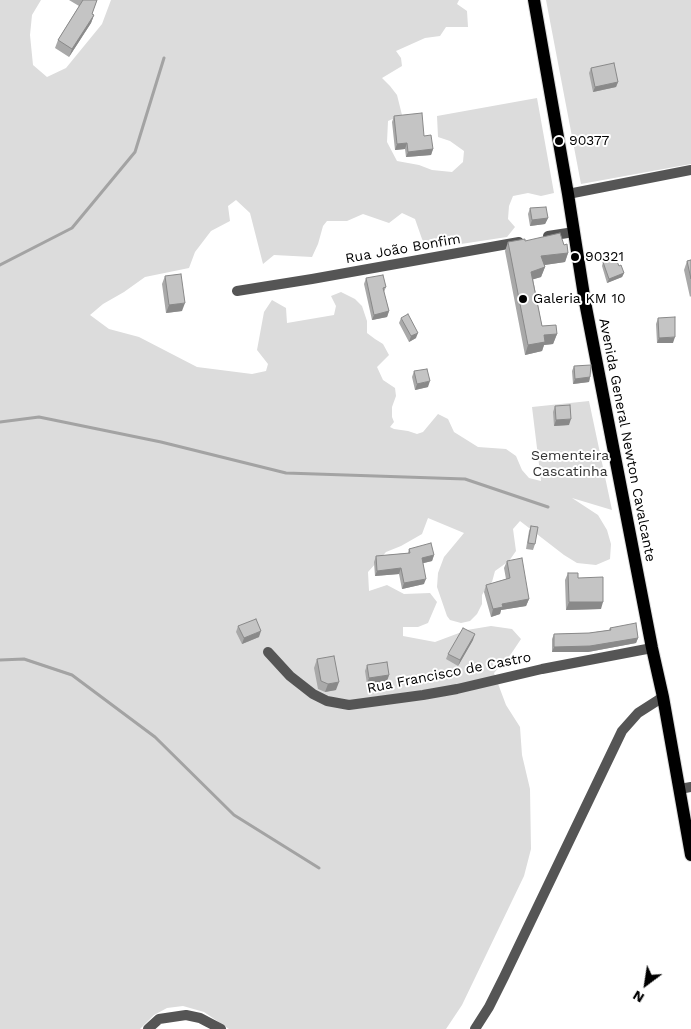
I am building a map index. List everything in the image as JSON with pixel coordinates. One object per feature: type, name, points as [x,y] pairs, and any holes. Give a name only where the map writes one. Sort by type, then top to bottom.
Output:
[{"type":"main road","name":"Avenida General Newton Cavalcante","points":[[534,0],[585,302],[652,648],[685,788],[691,855]]},
{"type":"street","points":[[568,194],[691,170]]},
{"type":"street","name":"Rua João Bonfim","points":[[237,290],[312,279],[574,232]]},
{"type":"street","name":"Rua Francisco de Castro","points":[[268,652],[290,676],[313,694],[327,701],[348,704],[457,689],[542,669],[652,648]]},
{"type":"street","points":[[475,1029],[489,1008],[622,731],[638,713],[663,697]]},
{"type":"street","points":[[148,1029],[159,1018],[186,1015],[200,1018],[221,1029]]},
{"type":"green space","name":"Sementeira Cascatinha","points":[[0,0],[41,0],[32,15],[30,35],[33,65],[47,77],[66,68],[102,24],[111,0],[459,0],[457,4],[467,11],[468,27],[446,27],[440,36],[425,38],[396,51],[401,58],[402,66],[382,78],[397,95],[402,115],[388,121],[387,142],[397,161],[419,165],[432,170],[452,172],[463,162],[464,151],[450,141],[438,137],[437,116],[537,98],[554,193],[541,196],[528,193],[513,196],[509,206],[508,219],[515,227],[507,237],[428,249],[422,239],[415,219],[402,213],[389,223],[363,214],[347,221],[327,221],[323,226],[312,257],[274,255],[263,264],[250,213],[236,200],[228,206],[230,221],[211,231],[195,252],[189,268],[145,277],[103,304],[90,315],[109,329],[139,337],[197,367],[252,374],[266,371],[268,364],[257,350],[264,312],[272,300],[286,308],[287,323],[334,315],[336,306],[331,296],[341,292],[355,299],[362,306],[367,321],[367,333],[383,344],[389,355],[377,367],[383,380],[395,388],[396,396],[392,407],[394,422],[390,427],[417,434],[423,432],[438,414],[448,419],[454,432],[478,447],[506,449],[516,456],[522,470],[529,478],[541,481],[532,407],[589,401],[612,510],[572,498],[598,515],[607,530],[611,544],[610,559],[596,565],[577,563],[520,521],[513,529],[516,551],[509,561],[495,571],[492,582],[482,595],[482,604],[477,614],[470,621],[461,623],[450,620],[447,616],[437,587],[438,573],[444,557],[464,533],[428,518],[422,534],[386,552],[368,572],[369,591],[387,585],[404,594],[430,593],[437,602],[428,623],[418,627],[403,627],[403,636],[435,642],[467,630],[491,626],[512,629],[521,639],[494,673],[506,705],[520,727],[522,755],[530,789],[531,849],[524,876],[462,1005],[446,1029],[229,1029],[204,1012],[183,1006],[167,1008],[154,1015],[140,1029],[0,1029]]},
{"type":"green space","points":[[546,0],[691,0],[691,164],[581,184]]},
{"type":"building","points":[[83,0],[97,0],[92,14],[94,15],[72,49],[58,40]]},
{"type":"building","points":[[614,63],[618,82],[595,87],[591,68]]},
{"type":"building","points":[[422,113],[424,136],[431,135],[433,149],[408,152],[407,143],[397,144],[394,116]]},
{"type":"building","points":[[546,207],[548,218],[532,220],[530,208]]},
{"type":"building","points":[[560,233],[564,245],[567,244],[568,253],[541,256],[545,267],[531,272],[542,326],[556,325],[557,334],[544,335],[545,342],[528,345],[508,242],[525,239],[525,241]]},
{"type":"building","points":[[615,257],[624,273],[609,279],[603,262]]},
{"type":"building","points":[[691,260],[691,279],[687,261]]},
{"type":"building","points":[[181,274],[185,303],[169,305],[165,276]]},
{"type":"building","points":[[383,275],[386,287],[383,288],[389,311],[374,315],[366,278]]},
{"type":"building","points":[[408,314],[418,333],[411,336],[401,318]]},
{"type":"building","points":[[675,317],[675,337],[659,338],[658,318]]},
{"type":"building","points":[[591,365],[590,377],[575,379],[574,366]]},
{"type":"building","points":[[427,369],[430,381],[417,384],[414,371]]},
{"type":"building","points":[[570,405],[571,419],[556,420],[555,406]]},
{"type":"building","points":[[531,526],[538,527],[535,544],[528,543]]},
{"type":"building","points":[[431,543],[434,555],[422,558],[426,579],[404,583],[401,568],[377,571],[376,556],[410,553],[409,549]]},
{"type":"building","points":[[522,558],[529,599],[502,604],[503,607],[493,609],[486,585],[510,578],[507,561]]},
{"type":"building","points":[[568,573],[578,573],[578,578],[603,577],[603,602],[569,602]]},
{"type":"building","points":[[256,619],[261,631],[244,638],[238,626]]},
{"type":"building","points":[[636,623],[638,638],[590,646],[554,647],[554,634],[589,633],[611,630],[610,628]]},
{"type":"building","points":[[463,628],[475,634],[460,660],[448,654]]},
{"type":"building","points":[[334,656],[339,682],[328,684],[321,681],[317,659]]},
{"type":"building","points":[[387,662],[389,675],[369,678],[367,665]]},
{"type":"waterway","points":[[0,265],[72,228],[135,152],[164,58]]},
{"type":"waterway","points":[[0,422],[39,417],[161,442],[286,473],[465,479],[548,507]]},
{"type":"waterway","points":[[0,660],[24,659],[72,675],[155,737],[234,815],[319,868]]},
{"type":"place","name":"90377","points":[[559,141]]},
{"type":"place","name":"90321","points":[[575,257]]},
{"type":"place","name":"Galeria KM 10","points":[[523,299]]}]
